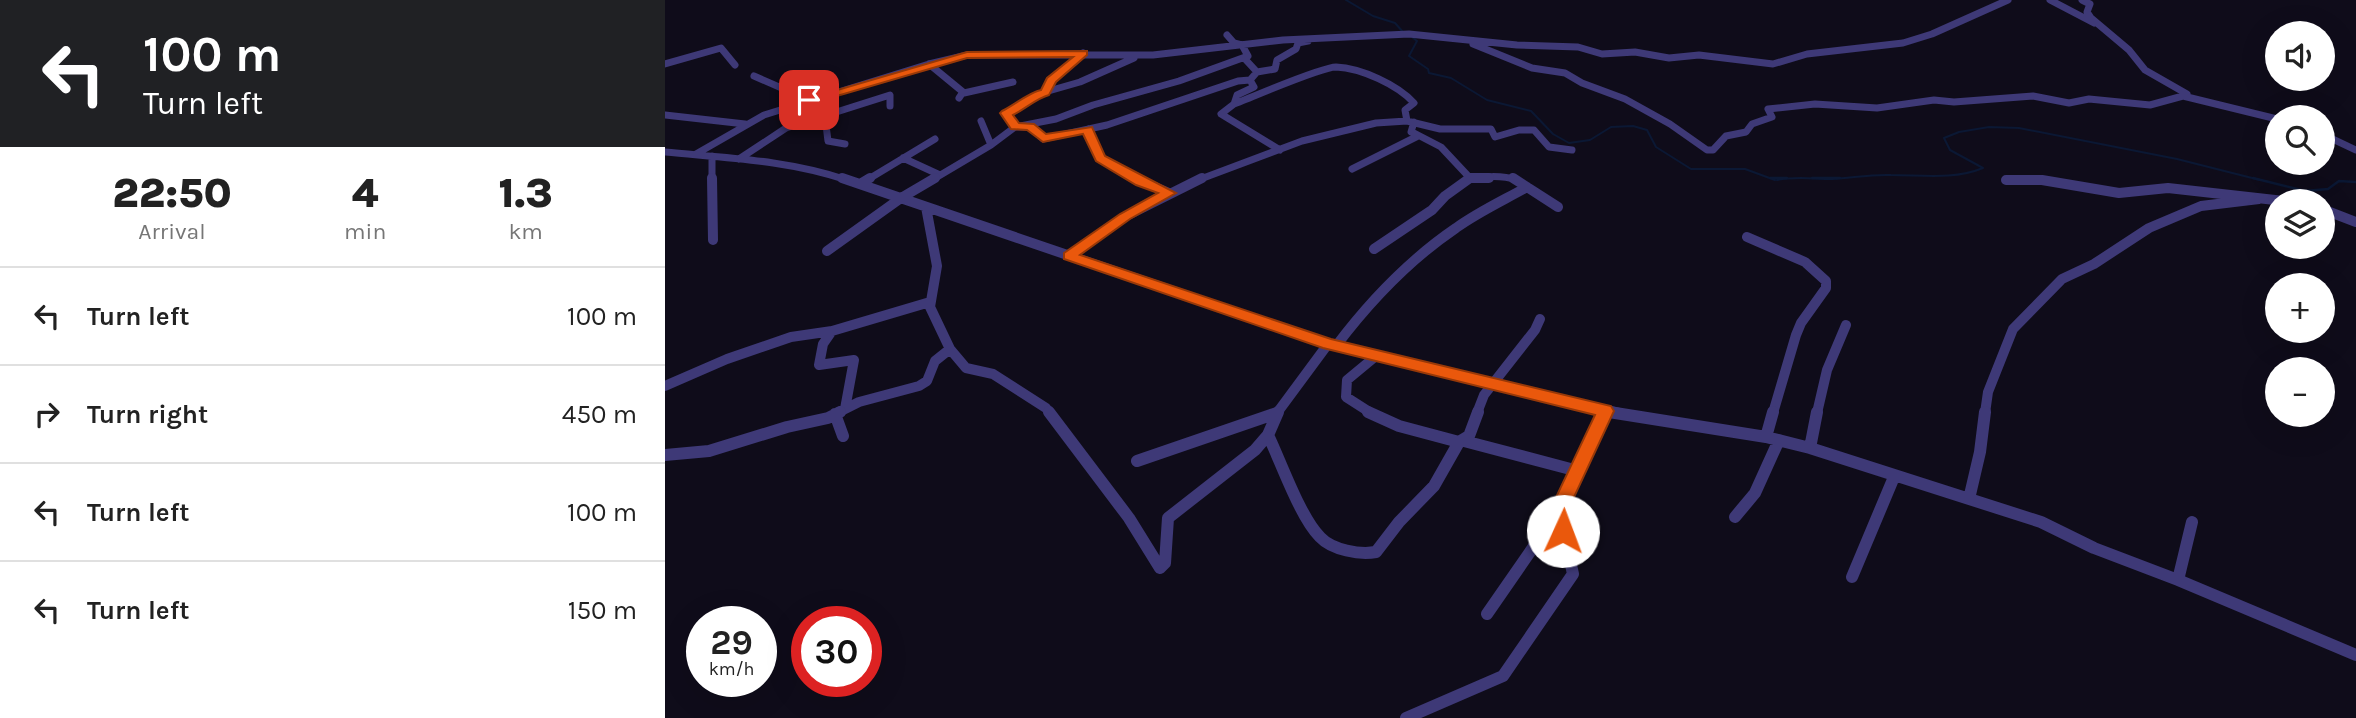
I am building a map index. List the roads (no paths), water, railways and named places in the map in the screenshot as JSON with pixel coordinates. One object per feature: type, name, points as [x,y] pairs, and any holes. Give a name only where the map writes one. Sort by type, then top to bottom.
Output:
[{"type":"street","points":[[695,155],[764,115],[929,64],[967,55],[1143,55],[1283,40],[1409,34],[1517,45],[1578,47],[1602,54],[1635,52],[1669,58],[1699,55],[1773,64],[1807,54],[1903,43],[1932,34],[2008,0]]},
{"type":"street","points":[[2050,0],[2098,24]]},
{"type":"street","points":[[2082,0],[2090,4],[2087,12],[2129,50],[2145,71],[2177,86],[2187,94],[2183,96]]},
{"type":"street","points":[[1227,35],[1234,43],[1242,45],[1248,56]]},
{"type":"street","points":[[1015,127],[1030,127],[1043,139],[1087,129],[1250,80],[1258,72],[1275,69],[1277,60],[1296,49],[1299,43],[1335,38]]},
{"type":"street","points":[[1471,40],[1475,46],[1532,68],[1565,73],[1582,83],[1625,99],[1670,124],[1707,150],[1713,150],[1717,141],[1725,136],[1733,132],[1746,132],[1752,124],[1772,117],[1768,109],[1803,104],[1842,104],[1877,108],[1927,100],[1954,102],[2033,96],[2069,103],[2089,99],[2150,105],[2183,96],[2265,116]]},
{"type":"street","points":[[665,64],[721,48],[735,65]]},
{"type":"street","points":[[1045,92],[1051,80],[1083,53]]},
{"type":"street","points":[[1015,127],[1006,113],[1028,103],[1037,94],[1080,82],[1143,55]]},
{"type":"street","points":[[1248,56],[1245,59],[1258,72]]},
{"type":"street","points":[[827,251],[901,198],[991,145],[1015,127],[1056,119],[1093,105],[1179,81],[1248,56]]},
{"type":"street","points":[[929,64],[961,95],[1013,82]]},
{"type":"street","points":[[1280,150],[1223,116],[1221,112],[1234,104],[1335,67],[1365,74],[1406,94],[1414,103],[1405,110],[1411,132]]},
{"type":"street","points":[[754,76],[809,100]]},
{"type":"street","points":[[1234,104],[1237,96],[1254,87],[1250,80]]},
{"type":"street","points":[[739,159],[776,133],[890,95],[890,106]]},
{"type":"street","points":[[665,115],[745,124]]},
{"type":"street","points":[[825,117],[828,141],[845,144]]},
{"type":"street","points":[[981,121],[991,145]]},
{"type":"street","points":[[1069,256],[1125,216],[1169,193],[1330,133],[1410,122],[1434,128],[1469,127],[1491,130],[1495,137],[1519,130],[1534,130],[1551,150],[1572,150]]},
{"type":"street","points":[[1087,129],[1100,158],[1141,182],[1169,193]]},
{"type":"street","points":[[1352,169],[1418,136],[1411,132]]},
{"type":"street","points":[[1411,132],[1437,142],[1470,178],[1486,179],[1498,175],[1513,178],[1558,207]]},
{"type":"street","points":[[860,184],[935,139]]},
{"type":"street","points":[[2335,140],[2356,150]]},
{"type":"street","points":[[665,152],[798,165],[1332,345],[1605,411],[1772,439],[1810,448],[2041,522],[2094,548],[2178,580],[2356,655]]},
{"type":"street","points":[[712,156],[713,240]]},
{"type":"street","points":[[903,158],[940,175]]},
{"type":"street","points":[[1374,248],[1432,210],[1470,178]]},
{"type":"street","points":[[2006,180],[2042,180],[2119,193],[2168,188],[2265,199]]},
{"type":"street","points":[[926,207],[937,266],[930,302],[931,311],[950,349],[966,368],[993,374],[1046,408],[1129,519],[1160,568],[1165,563],[1168,518],[1255,450],[1268,435],[1277,414],[1367,305],[1413,261],[1457,227],[1527,187]]},
{"type":"street","points":[[1969,499],[1980,452],[1988,392],[2013,329],[2062,279],[2094,264],[2149,228],[2201,206],[2259,198]]},
{"type":"street","points":[[2335,214],[2356,222]]},
{"type":"street","points":[[1735,517],[1755,493],[1772,439],[1777,386],[1796,335],[1801,323],[1826,288],[1826,281],[1805,262],[1747,237]]},
{"type":"street","points":[[665,386],[727,359],[791,337],[832,331],[930,302]]},
{"type":"street","points":[[1268,435],[1304,511],[1320,538],[1335,547],[1366,554],[1376,552],[1399,522],[1434,486],[1461,441],[1469,436],[1484,395],[1541,319]]},
{"type":"street","points":[[1810,448],[1820,395],[1835,346],[1846,325]]},
{"type":"street","points":[[832,331],[823,344],[819,365],[854,360],[840,411],[843,436]]},
{"type":"street","points":[[665,455],[709,451],[840,411],[859,402],[919,386],[927,381],[935,361],[950,349]]},
{"type":"street","points":[[1376,356],[1346,380],[1346,397],[1362,411],[1392,424],[1578,471]]},
{"type":"street","points":[[1487,614],[1559,510],[1605,411]]},
{"type":"street","points":[[1137,461],[1277,414]]},
{"type":"street","points":[[1851,577],[1894,477]]},
{"type":"street","points":[[1406,718],[1503,676],[1573,574],[1559,510]]},
{"type":"street","points":[[2178,580],[2193,522]]},
{"type":"waterway","points":[[1346,0],[1373,16],[1395,23],[1403,32]]},
{"type":"waterway","points":[[1412,37],[1417,41],[1409,56],[1428,69],[1429,73],[1451,78],[1487,100],[1531,111],[1553,134],[1569,143],[1590,140],[1611,127],[1633,126],[1647,130],[1656,147],[1691,169],[1745,169],[1775,180]]},
{"type":"waterway","points":[[1777,180],[1884,175],[1938,176],[1972,172],[1983,168],[1950,150],[1944,138],[1959,132],[1989,127],[2019,128],[2177,159],[2260,180]]},
{"type":"waterway","points":[[1770,178],[1787,178]]},
{"type":"waterway","points":[[1812,178],[1840,178]]},
{"type":"waterway","points":[[2253,178],[2305,191],[2328,189],[2339,181],[2356,182]]}]
